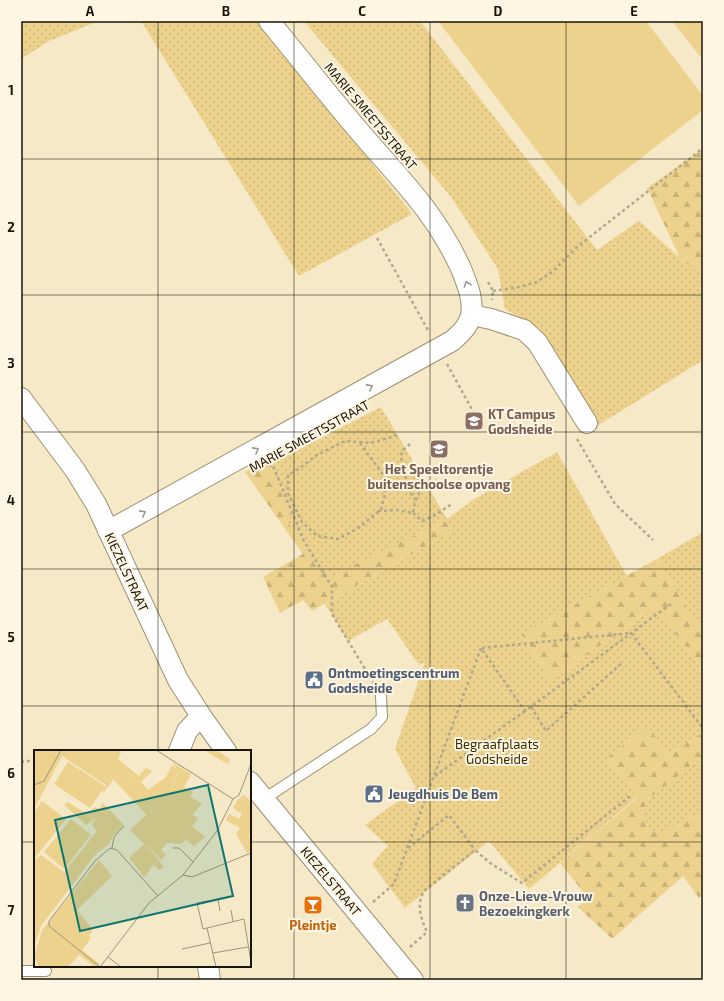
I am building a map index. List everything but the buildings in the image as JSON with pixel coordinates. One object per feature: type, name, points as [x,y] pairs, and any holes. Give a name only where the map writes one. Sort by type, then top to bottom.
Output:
[{"type":"street","name":"MARIE SMEETSSTRAAT","points":[[108,532],[452,341],[464,329],[471,314],[469,287],[447,240],[432,217],[413,192],[355,126],[270,21]]},
{"type":"street","points":[[471,314],[524,330],[537,342],[587,423]]},
{"type":"street","name":"KIEZELSTRAAT","points":[[21,398],[75,470],[96,504],[178,680],[225,750]]},
{"type":"street","points":[[179,750],[187,731],[201,716]]},
{"type":"street","name":"KIEZELSTRAAT","points":[[251,783],[413,980]]},
{"type":"street","points":[[208,967],[210,980]]},
{"type":"lane","points":[[264,799],[371,729],[382,717],[381,696]]},
{"type":"lane","points":[[21,971],[46,972]]},
{"type":"path","points":[[493,291],[519,287],[537,282],[552,272],[577,247],[703,148]]},
{"type":"path","points":[[377,238],[474,413]]},
{"type":"path","points":[[486,279],[493,291],[491,319]]},
{"type":"path","points":[[360,442],[384,476],[385,494],[381,509],[360,527],[338,539],[317,536],[302,522],[288,493],[288,474],[300,468],[317,454],[346,441],[360,442],[371,443],[398,436]]},
{"type":"path","points":[[410,444],[402,451],[401,458],[409,491],[415,499]]},
{"type":"path","points":[[269,457],[304,541],[332,587],[332,614],[381,696]]},
{"type":"path","points":[[413,513],[415,499],[421,490],[436,479]]},
{"type":"path","points":[[378,511],[397,510],[413,513],[422,521],[452,504]]},
{"type":"path","points":[[434,777],[671,604]]},
{"type":"path","points":[[481,648],[631,633]]},
{"type":"path","points":[[631,633],[702,727]]},
{"type":"path","points":[[481,648],[525,711]]},
{"type":"path","points":[[359,914],[394,884],[481,648]]},
{"type":"path","points":[[530,707],[546,731],[623,662]]},
{"type":"path","points":[[21,762],[34,760]]},
{"type":"path","points":[[408,848],[449,815],[475,850],[490,863],[522,883],[630,796]]},
{"type":"path","points":[[397,960],[427,932],[420,915],[420,898],[424,891],[475,850]]},
{"type":"green space","points":[[21,21],[99,21],[49,41],[21,59]]},
{"type":"green space","points":[[141,21],[259,21],[412,214],[299,276]]},
{"type":"green space","points":[[304,21],[420,21],[597,250],[639,221],[680,258],[703,276],[703,360],[597,426],[540,329],[505,309],[498,269],[451,197]]},
{"type":"green space","points":[[438,21],[646,21],[703,96],[703,110],[579,206]]},
{"type":"green space","points":[[672,21],[703,21],[703,60]]},
{"type":"green space","points":[[703,149],[703,276],[680,258],[647,188]]},
{"type":"green space","name":"Begraafplaats Godsheide","points":[[381,407],[447,519],[473,500],[557,452],[627,576],[521,634],[550,681],[655,607],[703,670],[703,732],[669,755],[606,759],[637,797],[529,889],[489,841],[405,908],[372,864],[388,846],[365,825],[416,788],[395,749],[425,662],[419,665],[387,619],[348,641],[325,604],[452,531],[332,576],[303,554],[248,476]]},
{"type":"green space","points":[[273,456],[290,526],[332,576],[447,519],[452,531],[312,611],[303,600],[280,613],[263,577],[303,554],[245,472]]},
{"type":"green space","points":[[703,532],[703,632],[657,559]]},
{"type":"green space","points":[[657,559],[703,632],[703,670],[655,607],[550,681],[521,634]]},
{"type":"green space","points":[[647,726],[669,755],[703,732],[703,757],[649,798],[641,813],[649,829],[661,832],[670,830],[687,816],[703,819],[703,893],[699,898],[683,876],[612,939],[578,907],[588,898],[560,863],[637,798],[606,759]]},
{"type":"green space","points":[[703,757],[703,819],[687,816],[670,830],[660,833],[649,829],[641,813],[649,798]]},
{"type":"place","name":"KT Campus Godsheide","points":[[474,421]]},
{"type":"place","name":"Het Speeltorentje buitenschoolse opvang","points":[[439,449]]},
{"type":"place","name":"Ontmoetingscentrum Godsheide","points":[[314,680]]},
{"type":"place","name":"Jeugdhuis De Bem","points":[[374,794]]},
{"type":"place","name":"Onze-Lieve-Vrouw Bezoekingkerk","points":[[465,903]]},
{"type":"place","name":"Pleintje","points":[[313,905]]}]
